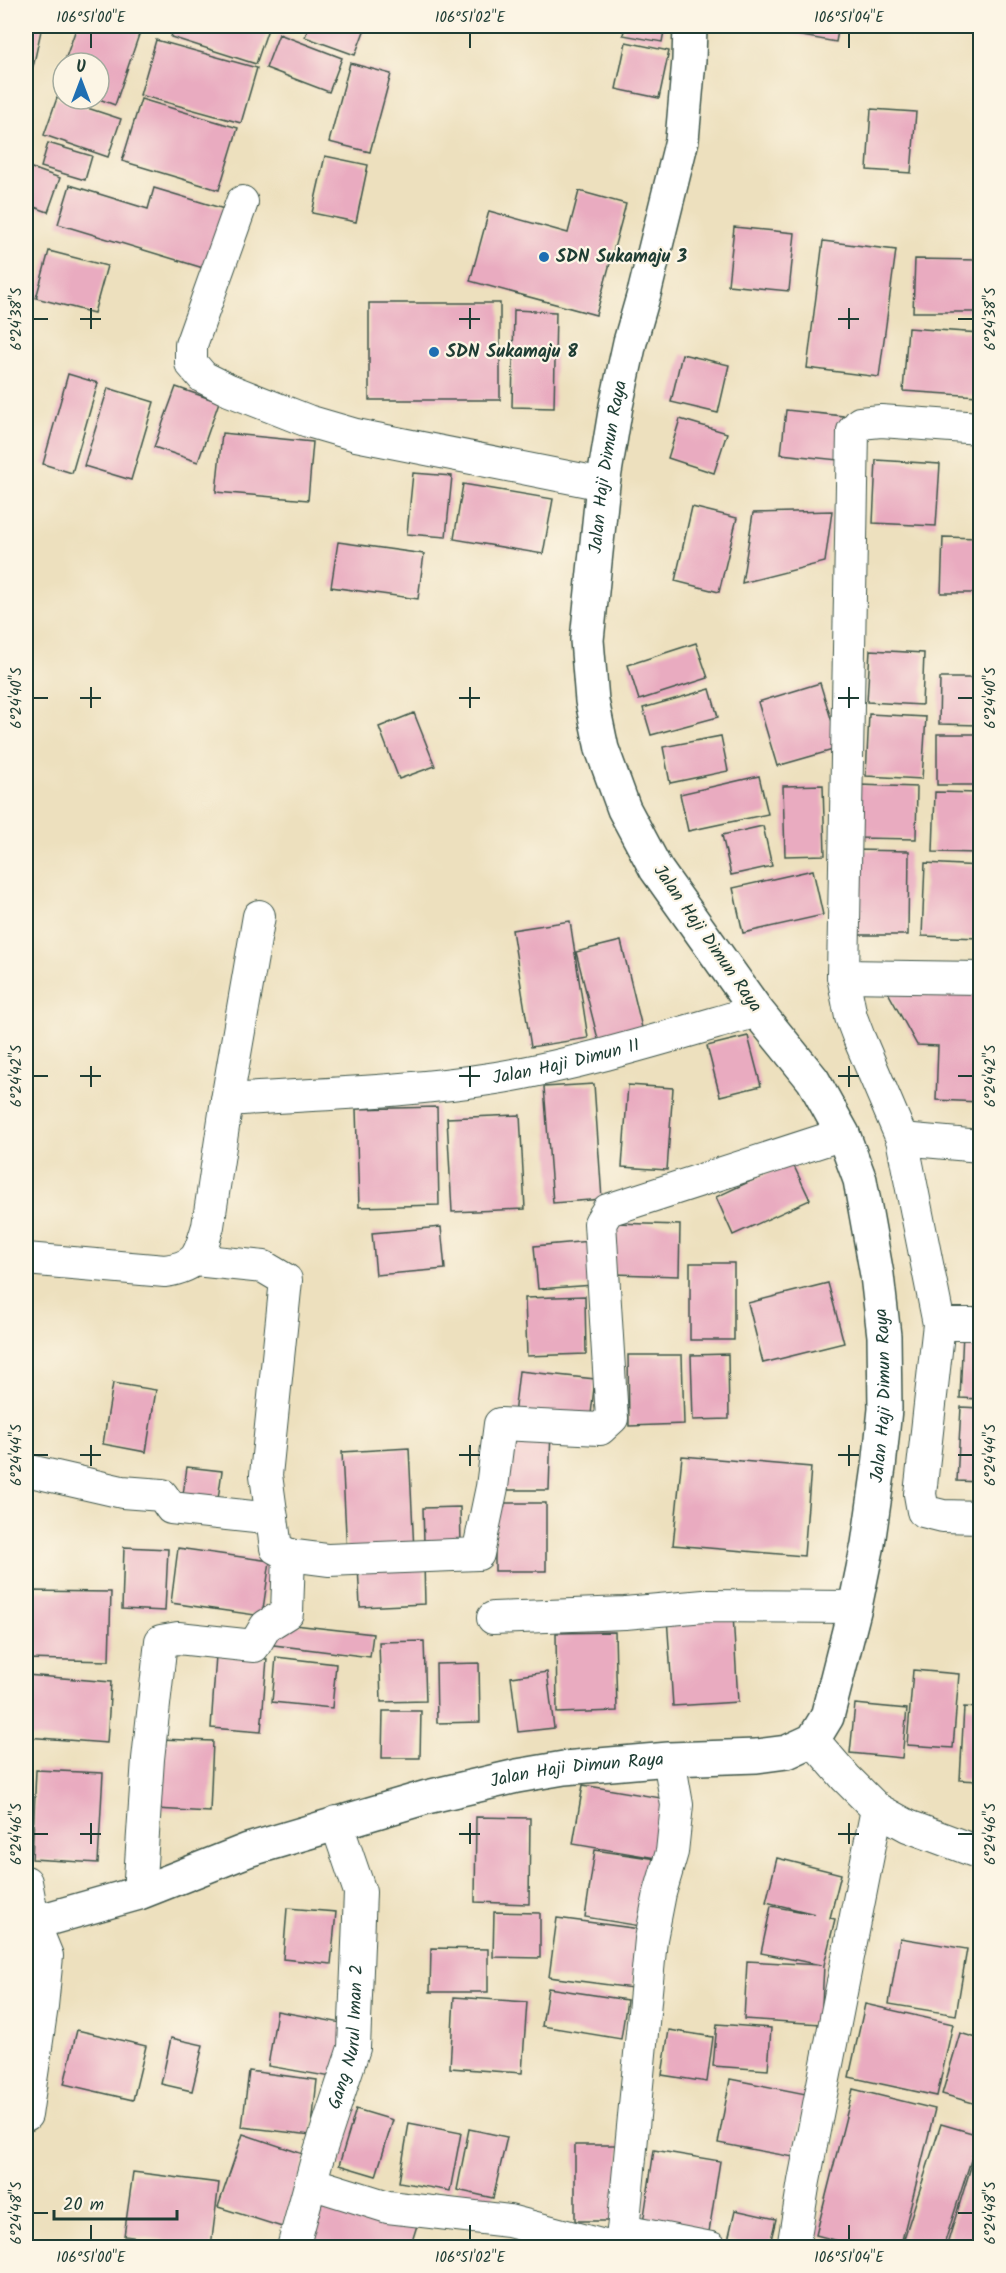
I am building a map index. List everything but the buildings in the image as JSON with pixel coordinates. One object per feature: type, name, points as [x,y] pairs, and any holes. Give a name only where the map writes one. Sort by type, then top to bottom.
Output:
[{"type":"street","name":"Jalan Haji Dimun Raya","points":[[30,1925],[139,1893],[248,1850],[336,1822],[427,1797],[517,1776],[564,1768],[669,1759],[757,1756],[787,1752],[813,1740],[827,1718],[868,1544],[885,1409],[884,1336],[877,1275],[860,1179],[843,1134],[813,1080],[757,1011],[656,869],[624,809],[602,749],[592,701],[587,640],[603,484],[616,406],[630,342],[645,291],[682,140],[690,26]]},
{"type":"street","points":[[242,202],[191,345],[191,363],[204,377],[229,390],[308,421],[356,435],[603,484]]},
{"type":"street","points":[[981,428],[881,421],[860,423],[854,431],[843,976],[851,1017],[902,1139],[939,1324],[920,1494],[923,1511],[943,1516],[981,1516]]},
{"type":"street","points":[[26,1259],[165,1271],[183,1268],[195,1260],[208,1226],[259,916]]},
{"type":"street","points":[[843,976],[981,978]]},
{"type":"street","name":"Jalan Haji Dimun II","points":[[227,1100],[438,1085],[494,1078],[565,1065],[757,1011]]},
{"type":"street","points":[[195,1260],[264,1268],[286,1280],[266,1475],[276,1548],[289,1554],[328,1560],[478,1554],[492,1487],[500,1424],[600,1429],[612,1418],[600,1223],[608,1209],[843,1134]]},
{"type":"street","points":[[902,1139],[981,1146]]},
{"type":"street","points":[[939,1324],[981,1324]]},
{"type":"street","points":[[26,1470],[122,1492],[162,1495],[171,1508],[272,1519]]},
{"type":"street","points":[[139,1893],[148,1759],[160,1641],[178,1638],[254,1646],[266,1626],[287,1613],[289,1554]]},
{"type":"street","points":[[493,1618],[625,1613],[704,1606],[855,1607]]},
{"type":"street","points":[[813,1740],[877,1809],[908,1826],[952,1844],[981,1852]]},
{"type":"street","points":[[618,2242],[651,1939],[672,1852],[677,1805],[669,1759]]},
{"type":"street","points":[[793,2247],[877,1809]]},
{"type":"street","name":"Gang Nurul Iman 2","points":[[293,2247],[310,2183],[354,2048],[360,1892],[336,1822]]},
{"type":"street","points":[[26,1882],[30,1925],[47,1956],[26,2115]]},
{"type":"street","points":[[310,2183],[388,2207],[509,2221],[618,2242],[711,2247]]},
{"type":"place","name":"SDN Sukamaju 3","points":[[544,257]]},
{"type":"place","name":"SDN Sukamaju 8","points":[[434,352]]}]
